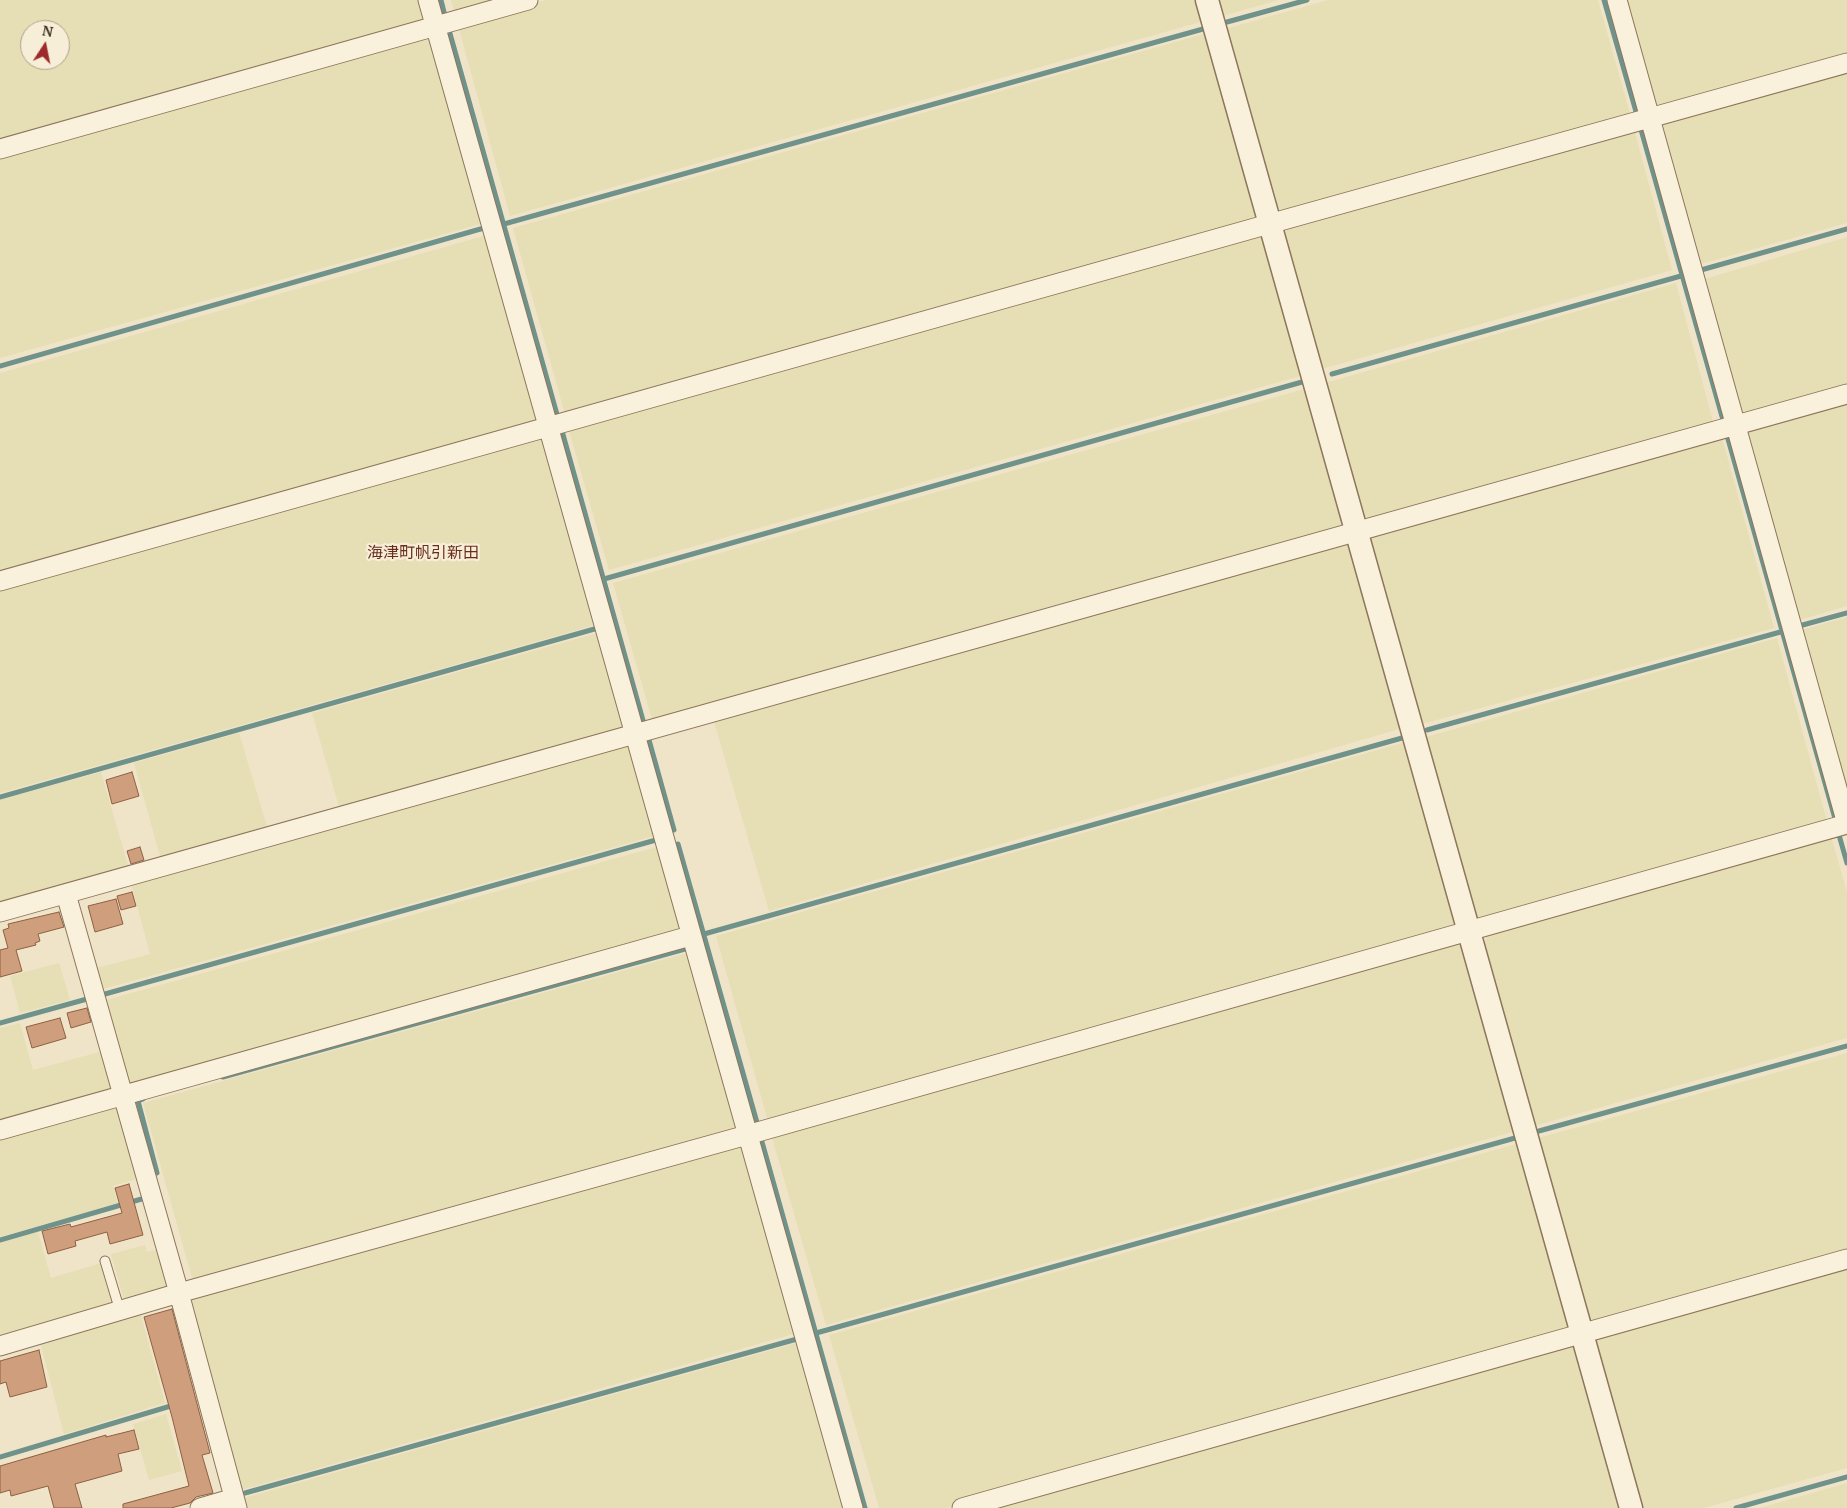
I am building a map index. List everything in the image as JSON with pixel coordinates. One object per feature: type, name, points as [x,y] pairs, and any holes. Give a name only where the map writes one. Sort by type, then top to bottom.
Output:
[{"type":"street","points":[[428,0],[690,936],[853,1508]]},
{"type":"street","points":[[0,149],[528,0]]},
{"type":"street","points":[[1207,0],[1631,1508]]},
{"type":"street","points":[[0,1346],[179,1293],[747,1135],[1847,824],[1617,0]]},
{"type":"street","points":[[0,581],[1847,63]]},
{"type":"street","points":[[0,912],[1847,394]]},
{"type":"street","points":[[66,894],[179,1293],[236,1503],[200,1508]]},
{"type":"street","points":[[0,1130],[690,936]]},
{"type":"street","points":[[962,1508],[1847,1259]]},
{"type":"lane","points":[[105,1261],[120,1311]]},
{"type":"shaded area","points":[[0,0],[422,0],[427,16],[423,25],[0,144]]},
{"type":"shaded area","points":[[451,0],[513,0],[455,16]]},
{"type":"shaded area","points":[[546,0],[1198,0],[1204,21],[510,216],[458,25]]},
{"type":"shaded area","points":[[1217,0],[1279,0],[1222,16]]},
{"type":"shaded area","points":[[1328,0],[1598,0],[1631,117],[1287,214],[1276,206],[1225,29]]},
{"type":"shaded area","points":[[1622,0],[1847,0],[1847,59],[1653,111]]},
{"type":"shaded area","points":[[1207,33],[1258,214],[1252,224],[566,418],[513,228]]},
{"type":"shaded area","points":[[425,36],[433,41],[484,223],[0,358],[0,154]]},
{"type":"shaded area","points":[[1847,69],[1847,223],[1697,265],[1658,129],[1661,121]]},
{"type":"shaded area","points":[[1634,129],[1672,270],[1322,369],[1283,232],[1287,225]]},
{"type":"shaded area","points":[[1254,234],[1265,237],[1304,375],[609,570],[568,427]]},
{"type":"shaded area","points":[[487,235],[539,417],[535,424],[0,578],[0,373]]},
{"type":"shaded area","points":[[1847,237],[1847,390],[1744,419],[1701,280]]},
{"type":"shaded area","points":[[1676,283],[1714,425],[1371,521],[1363,517],[1325,383]]},
{"type":"shaded area","points":[[1308,388],[1345,518],[1337,531],[653,723],[613,583]]},
{"type":"shaded area","points":[[1847,400],[1847,606],[1796,621],[1746,429]]},
{"type":"shaded area","points":[[546,437],[599,624],[0,793],[0,586]]},
{"type":"shaded area","points":[[1722,437],[1774,628],[1422,724],[1369,539],[1372,533]]},
{"type":"shaded area","points":[[1341,543],[1350,545],[1403,728],[769,911],[713,718]]},
{"type":"shaded area","points":[[1847,617],[1847,806],[1799,631]]},
{"type":"shaded area","points":[[601,632],[628,723],[623,731],[340,810],[312,713]]},
{"type":"shaded area","points":[[1777,638],[1828,825],[1477,920],[1426,737]]},
{"type":"shaded area","points":[[239,733],[268,830],[161,860],[134,763]]},
{"type":"shaded area","points":[[1406,742],[1457,920],[1449,933],[769,1125],[716,936]]},
{"type":"shaded area","points":[[626,743],[634,748],[658,835],[103,989],[97,968],[150,954],[131,883]]},
{"type":"shaded area","points":[[101,772],[129,869],[0,905],[0,800]]},
{"type":"shaded area","points":[[1830,833],[1847,892],[1847,1038],[1534,1126],[1484,945],[1488,932]]},
{"type":"shaded area","points":[[660,846],[681,927],[678,935],[136,1087],[130,1083],[106,1000]]},
{"type":"shaded area","points":[[1451,942],[1465,948],[1516,1131],[826,1325],[771,1134]]},
{"type":"shaded area","points":[[691,952],[740,1125],[735,1134],[194,1285],[143,1103]]},
{"type":"shaded area","points":[[59,963],[70,1000],[20,1013],[10,976]]},
{"type":"shaded area","points":[[20,1023],[33,1070],[103,1051],[113,1091],[0,1123],[0,1028]]},
{"type":"shaded area","points":[[1847,1053],[1847,1255],[1597,1325],[1588,1319],[1538,1138]]},
{"type":"shaded area","points":[[114,1107],[120,1110],[140,1178],[113,1186],[118,1203],[0,1237],[0,1139]]},
{"type":"shaded area","points":[[736,1143],[746,1148],[797,1333],[241,1490],[189,1300],[192,1294]]},
{"type":"shaded area","points":[[1520,1143],[1570,1321],[1567,1332],[946,1508],[879,1508],[829,1335]]},
{"type":"shaded area","points":[[38,1232],[51,1278],[101,1263],[113,1299],[110,1307],[0,1338],[0,1243]]},
{"type":"shaded area","points":[[145,1245],[147,1252],[158,1249],[168,1285],[167,1290],[125,1303],[111,1254]]},
{"type":"shaded area","points":[[1847,1262],[1847,1468],[1704,1508],[1642,1508],[1596,1342],[1602,1332]]},
{"type":"shaded area","points":[[140,1312],[165,1403],[64,1434],[40,1342]]},
{"type":"shaded area","points":[[800,1342],[846,1508],[247,1508],[244,1498]]},
{"type":"shaded area","points":[[1566,1342],[1577,1348],[1622,1508],[979,1508]]},
{"type":"shaded area","points":[[166,1414],[182,1471],[149,1480],[133,1424]]},
{"type":"shaded area","points":[[1847,1483],[1847,1508],[1759,1508]]},
{"type":"building","points":[[132,772],[139,796],[112,804],[106,780]]},
{"type":"building","points":[[140,847],[144,860],[131,864],[127,851]]},
{"type":"building","points":[[132,892],[136,906],[121,910],[117,896]]},
{"type":"building","points":[[116,899],[123,924],[95,932],[88,906]]},
{"type":"building","points":[[59,912],[64,927],[38,934],[40,941],[35,943],[36,945],[16,950],[22,971],[0,977],[0,950],[8,948],[3,930],[9,928],[8,924]]},
{"type":"building","points":[[87,1008],[91,1022],[71,1028],[67,1013]]},
{"type":"building","points":[[60,1018],[66,1038],[32,1048],[26,1027]]},
{"type":"building","points":[[129,1184],[143,1235],[110,1244],[107,1232],[75,1241],[76,1246],[48,1254],[42,1231],[70,1224],[71,1227],[122,1213],[115,1188]]},
{"type":"building","points":[[172,1309],[210,1453],[202,1455],[213,1493],[196,1497],[190,1503],[171,1508],[123,1508],[123,1504],[189,1486],[144,1317]]},
{"type":"building","points":[[39,1350],[47,1387],[10,1397],[6,1382],[0,1384],[0,1361]]},
{"type":"building","points":[[134,1430],[139,1449],[118,1454],[122,1471],[75,1484],[82,1508],[54,1508],[48,1486],[11,1496],[10,1490],[0,1493],[0,1466],[106,1435],[106,1437]]},
{"type":"waterway","points":[[441,0],[445,16]]},
{"type":"waterway","points":[[1227,22],[1307,0]]},
{"type":"waterway","points":[[1604,0],[1637,115]]},
{"type":"waterway","points":[[504,224],[1203,29]]},
{"type":"waterway","points":[[449,30],[558,418]]},
{"type":"waterway","points":[[1640,126],[1723,420]]},
{"type":"waterway","points":[[0,366],[484,228]]},
{"type":"waterway","points":[[1701,270],[1847,229]]},
{"type":"waterway","points":[[1332,374],[1688,274]]},
{"type":"waterway","points":[[604,579],[1302,382]]},
{"type":"waterway","points":[[562,431],[644,724]]},
{"type":"waterway","points":[[1728,439],[1836,822]]},
{"type":"waterway","points":[[1799,626],[1847,613]]},
{"type":"waterway","points":[[0,797],[598,628]]},
{"type":"waterway","points":[[1427,730],[1784,631]]},
{"type":"waterway","points":[[704,934],[1402,738]]},
{"type":"waterway","points":[[649,740],[674,830]]},
{"type":"waterway","points":[[1839,835],[1847,863]]},
{"type":"waterway","points":[[105,994],[656,840]]},
{"type":"waterway","points":[[678,844],[758,1126]]},
{"type":"waterway","points":[[223,1077],[685,949]]},
{"type":"waterway","points":[[0,1023],[87,999]]},
{"type":"waterway","points":[[1539,1131],[1847,1046]]},
{"type":"waterway","points":[[143,1099],[138,1101],[157,1173]]},
{"type":"waterway","points":[[809,1335],[1515,1138]]},
{"type":"waterway","points":[[762,1142],[865,1508]]},
{"type":"waterway","points":[[0,1240],[145,1198]]},
{"type":"waterway","points":[[245,1493],[797,1339]]},
{"type":"waterway","points":[[0,1457],[174,1405]]},
{"type":"waterway","points":[[1736,1508],[1847,1477]]},
{"type":"district","name":"海津町帆引新田","points":[[423,553]]}]
